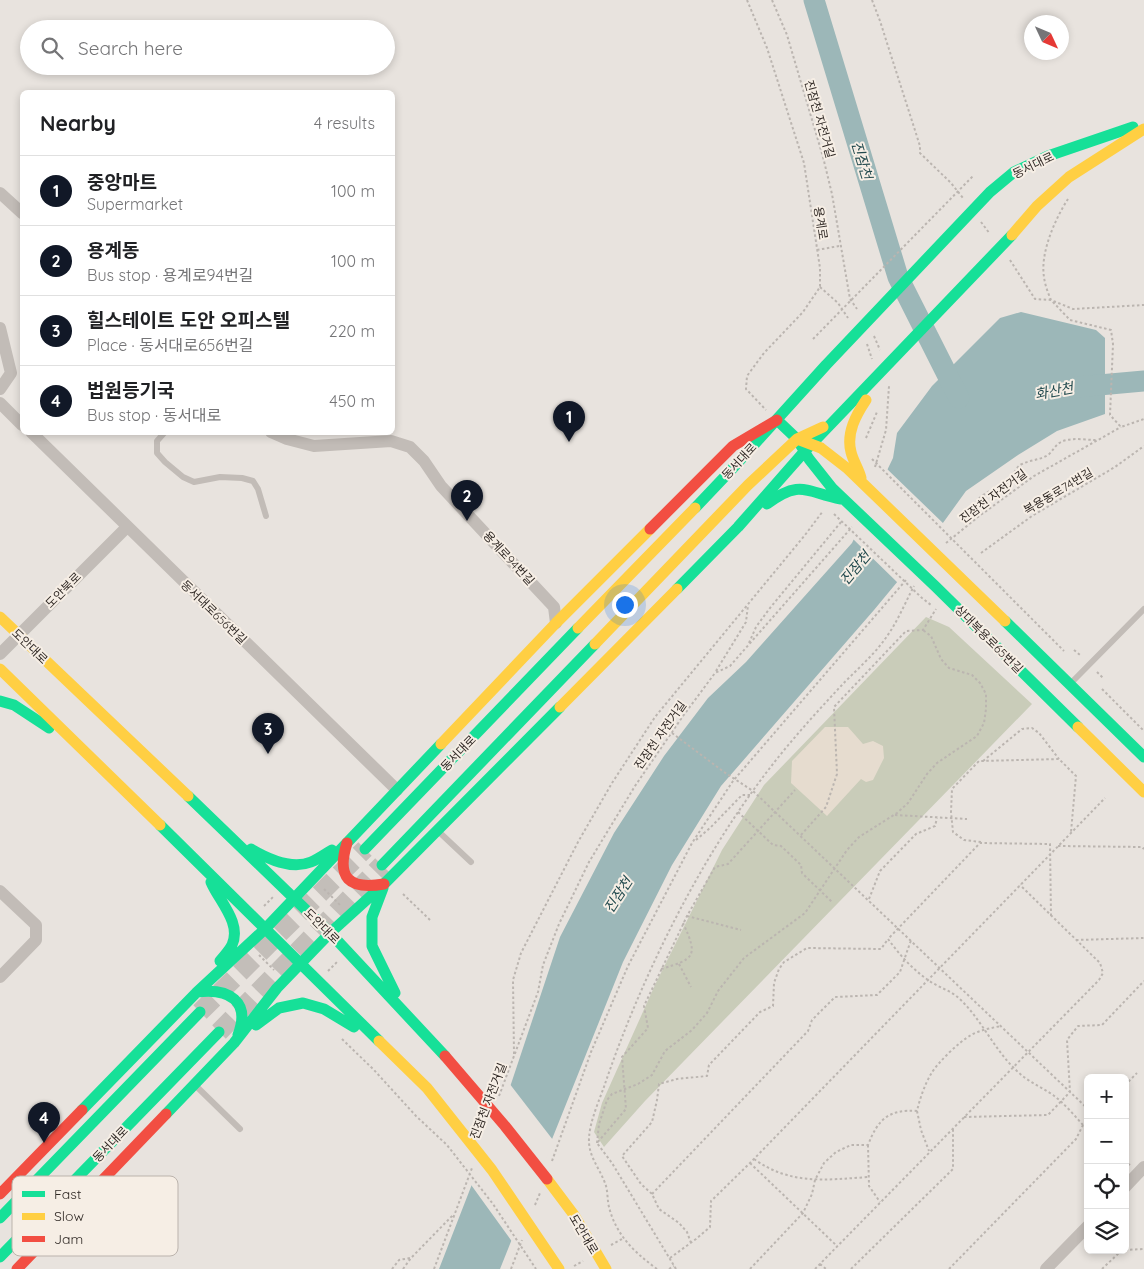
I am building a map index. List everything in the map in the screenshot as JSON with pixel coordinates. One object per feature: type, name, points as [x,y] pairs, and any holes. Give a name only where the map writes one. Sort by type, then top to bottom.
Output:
[{"type":"street","name":"동서대로","points":[[365,849],[732,469],[826,365],[990,192],[1014,172],[1048,156],[1144,123]]},
{"type":"street","points":[[106,1176],[234,1043],[300,964],[330,933],[384,884],[738,526],[880,372],[1015,232],[1037,206],[1069,177],[1144,129]]},
{"type":"street","points":[[0,193],[20,211]]},
{"type":"street","points":[[0,328],[11,373],[0,390]]},
{"type":"street","points":[[861,482],[860,470],[851,452],[851,426],[880,372]]},
{"type":"street","points":[[0,403],[20,423]]},
{"type":"street","points":[[18,1176],[197,992],[265,929],[556,623],[733,446],[777,420]]},
{"type":"street","name":"상대복용로65번길","points":[[777,420],[797,440],[809,448],[823,478],[829,498],[844,500],[935,586],[1144,792]]},
{"type":"street","name":"동서대로","points":[[382,864],[741,492],[797,440],[833,422]]},
{"type":"street","name":"동서대로656번길","points":[[34,435],[397,790]]},
{"type":"street","name":"용계로94번길","points":[[278,435],[314,446],[391,441],[410,447],[424,461],[442,486],[554,607],[556,623]]},
{"type":"street","name":"상대복용로65번길","points":[[809,448],[821,448],[848,469],[1144,757]]},
{"type":"street","points":[[738,526],[774,498],[796,488],[818,492],[829,498]]},
{"type":"street","name":"도안북로","points":[[0,654],[127,527]]},
{"type":"street","name":"도안대로","points":[[0,617],[295,898],[405,1011],[505,1125],[570,1210],[606,1269]]},
{"type":"street","points":[[0,669],[427,1088],[456,1123],[515,1202],[559,1269]]},
{"type":"street","points":[[0,701],[14,705],[86,753]]},
{"type":"street","points":[[233,838],[253,851],[286,864],[308,863],[348,842]]},
{"type":"street","points":[[348,842],[342,855],[341,866],[348,880],[353,885],[361,888],[384,884]]},
{"type":"street","points":[[197,992],[233,943],[235,932],[233,923],[214,891],[206,870]]},
{"type":"street","points":[[384,884],[372,917],[372,946],[405,1011]]},
{"type":"street","points":[[0,891],[36,925],[36,940],[0,977]]},
{"type":"street","points":[[197,992],[208,990],[226,992],[234,997],[240,1005],[243,1016],[241,1028],[234,1043]]},
{"type":"street","points":[[234,1043],[279,1008],[303,1003],[324,1009],[383,1044]]},
{"type":"street","points":[[41,1176],[200,1012]]},
{"type":"street","name":"동서대로","points":[[79,1176],[219,1032]]},
{"type":"street","points":[[1129,1183],[1144,1167]]},
{"type":"street","points":[[0,1194],[12,1182]]},
{"type":"street","points":[[0,1218],[12,1206]]},
{"type":"street","points":[[1046,1269],[1084,1230]]},
{"type":"street","name":"동서대로","points":[[0,1257],[12,1245]]},
{"type":"street","points":[[17,1269],[29,1256]]},
{"type":"lane","points":[[162,435],[157,441],[157,452],[183,478],[194,482],[220,477],[242,478],[253,481],[258,489],[266,516]]},
{"type":"lane","points":[[1070,684],[1144,609]]},
{"type":"lane","points":[[437,830],[471,862]]},
{"type":"lane","points":[[194,1084],[240,1129]]},
{"type":"path","name":"용계로","points":[[747,0],[767,48],[804,163],[820,268],[820,286]]},
{"type":"path","name":"진잠천 자전거길","points":[[772,0],[786,35],[823,157],[832,194],[850,299],[861,314]]},
{"type":"path","points":[[813,339],[974,175]]},
{"type":"path","points":[[1073,194],[1059,216],[1044,254],[1044,278],[1051,300],[1073,309],[1144,305]]},
{"type":"path","points":[[817,250],[840,246]]},
{"type":"path","points":[[777,420],[746,389],[747,376],[764,353],[803,312],[820,286],[838,303],[849,319]]},
{"type":"path","points":[[871,328],[882,354]]},
{"type":"path","points":[[863,339],[868,345],[873,362]]},
{"type":"path","points":[[1113,344],[1110,415],[1120,426]]},
{"type":"path","points":[[873,472],[886,430],[889,384]]},
{"type":"path","points":[[864,443],[877,413],[877,404]]},
{"type":"path","name":"진잠천 자전거길","points":[[944,544],[1034,476],[1120,426],[1144,419]]},
{"type":"path","points":[[978,517],[976,506],[979,500],[989,490],[1001,486],[1010,480],[1020,465],[1045,456],[1063,441],[1098,440]]},
{"type":"path","name":"복용동로74번길","points":[[982,553],[1032,516],[1116,467],[1144,446]]},
{"type":"path","points":[[867,455],[1064,650]]},
{"type":"path","points":[[514,1056],[513,980],[521,953],[578,842],[612,783],[655,717],[805,535],[829,498]]},
{"type":"path","points":[[830,510],[922,598],[936,609],[923,630]]},
{"type":"path","points":[[747,646],[756,627],[770,608],[842,520]]},
{"type":"path","name":"진잠천 자전거길","points":[[499,1097],[538,992],[543,965],[559,924],[585,871],[635,786],[715,673],[730,666],[849,532],[853,525]]},
{"type":"path","points":[[549,1168],[591,1052],[628,966],[694,841],[734,778],[908,577]]},
{"type":"path","points":[[657,1269],[638,1255],[623,1238],[609,1207],[606,1184],[590,1152],[589,1137],[593,1120],[612,1065],[635,1007],[668,935],[703,870],[738,812],[753,790],[820,709],[885,639],[917,581]]},
{"type":"path","points":[[715,673],[746,622],[748,605]]},
{"type":"path","points":[[676,1269],[612,1164],[597,1143],[599,1124],[607,1100],[612,1094],[638,1084],[652,1075],[664,1051],[692,1030],[707,1013],[718,990],[744,958],[805,913],[847,850],[859,837],[908,803],[937,763],[977,736],[984,723],[986,694],[980,683],[972,675],[949,668],[941,659],[931,636],[923,630],[906,631],[834,707],[837,774],[826,807],[801,835]]},
{"type":"path","points":[[1074,650],[1080,655]]},
{"type":"path","points":[[1097,672],[1104,679]]},
{"type":"path","points":[[1102,689],[1144,731]]},
{"type":"path","points":[[1051,916],[1050,844],[983,843],[964,840],[953,832],[952,789],[980,761],[983,761],[1022,729],[1032,728],[1076,776],[1071,833]]},
{"type":"path","points":[[672,733],[724,772],[753,790],[1084,1105]]},
{"type":"path","points":[[983,761],[1059,759]]},
{"type":"path","points":[[597,1143],[626,1109],[622,1057],[648,1028],[644,1006],[683,923],[715,867],[728,864],[795,790]]},
{"type":"path","points":[[694,841],[710,828],[742,795],[750,795]]},
{"type":"path","points":[[670,1258],[710,1227],[711,1201],[1105,798]]},
{"type":"path","points":[[738,812],[773,845],[781,846],[795,858],[801,865],[802,873],[833,903]]},
{"type":"path","points":[[893,815],[967,819]]},
{"type":"path","points":[[869,900],[880,871],[916,834],[935,826],[937,818]]},
{"type":"path","points":[[691,1243],[687,1232],[679,1223],[659,1209],[652,1194],[641,1184],[622,1156],[652,1122],[659,1084],[677,1079],[707,1076],[708,1065],[760,1012],[773,1006],[774,983],[779,969],[792,956],[807,948],[881,949],[888,939],[980,843],[983,843]]},
{"type":"path","points":[[1058,846],[1142,847],[1144,849]]},
{"type":"path","points":[[313,878],[350,915]]},
{"type":"path","points":[[815,1269],[1099,980],[1102,974],[1100,963],[1020,885]]},
{"type":"path","points":[[253,916],[283,887]]},
{"type":"path","points":[[404,894],[430,920]]},
{"type":"path","points":[[687,916],[740,930]]},
{"type":"path","points":[[661,969],[679,964],[690,957],[692,950],[690,937],[683,923]]},
{"type":"path","points":[[1076,940],[1144,938]]},
{"type":"path","points":[[888,939],[904,960],[928,981],[954,995],[973,1013],[983,1030],[1024,1078],[1054,1096],[1083,1125],[1076,1139],[949,1269]]},
{"type":"path","points":[[652,1194],[808,1031],[812,1020],[835,998],[877,995],[900,972],[911,940]]},
{"type":"path","points":[[249,945],[285,980]]},
{"type":"path","points":[[318,982],[348,951]]},
{"type":"path","points":[[679,964],[691,986]]},
{"type":"path","points":[[964,1117],[1048,1116],[1070,1092],[1067,1040],[1078,1026],[1102,1025],[1144,981]]},
{"type":"path","points":[[929,1152],[917,1110],[931,1073],[970,1035],[1001,1026]]},
{"type":"path","points":[[342,1040],[374,1070],[416,1116],[448,1145],[492,1204],[536,1269]]},
{"type":"path","points":[[1129,1081],[1137,1073]]},
{"type":"path","points":[[880,1203],[870,1186],[868,1177],[868,1145],[879,1123],[887,1115],[904,1110],[917,1110]]},
{"type":"path","points":[[851,1269],[953,1168],[952,1128]]},
{"type":"path","points":[[750,1269],[803,1213],[812,1194],[815,1180],[824,1163],[836,1152],[851,1146],[868,1145]]},
{"type":"path","points":[[754,1159],[776,1173],[815,1180],[828,1181],[868,1177]]},
{"type":"path","points":[[750,1162],[838,1246]]},
{"type":"path","points":[[434,1269],[472,1168]]},
{"type":"path","points":[[535,1205],[542,1186]]},
{"type":"path","points":[[403,1269],[411,1258],[454,1214]]},
{"type":"path","points":[[511,1269],[525,1232]]},
{"type":"path","points":[[614,1244],[623,1238]]},
{"type":"path","points":[[1129,1250],[1144,1249]]},
{"type":"path","points":[[1102,1269],[1119,1254]]},
{"type":"path","points":[[392,1269],[399,1260],[411,1258]]},
{"type":"path","points":[[820,1264],[826,1269]]},
{"type":"path","points":[[669,1269],[674,1266]]},
{"type":"green space","points":[[926,617],[949,627],[1032,704],[645,1101],[604,1147],[594,1132],[602,1103],[655,985],[722,850],[764,785]]},
{"type":"shaded area","points":[[825,727],[848,727],[863,744],[873,741],[883,746],[884,758],[873,780],[866,782],[861,779],[827,816],[791,783],[792,761]]},
{"type":"water","points":[[1021,312],[1096,330],[1105,338],[1105,414],[1057,431],[966,491],[922,552],[874,610],[721,786],[672,865],[623,962],[500,1269],[439,1269],[511,1084],[560,937],[614,833],[664,756],[708,698],[746,662],[852,543],[893,458],[897,433],[932,386],[1000,318]]},
{"type":"pier","points":[[886,468],[945,525],[899,584],[852,538]]},
{"type":"pier","points":[[509,1083],[553,1140],[513,1243],[469,1182]]},
{"type":"waterway","name":"진잠천","points":[[814,0],[898,277],[959,398]]},
{"type":"waterway","name":"화산천","points":[[1077,387],[1144,381]]},
{"type":"tunnel","points":[[200,1012],[365,849]]},
{"type":"tunnel","points":[[219,1032],[382,865]]},
{"type":"traffic: fast","points":[[695,508],[826,365],[990,192],[1014,172],[1048,156],[1133,127]]},
{"type":"traffic: fast","points":[[677,589],[738,527],[804,452],[1012,235]]},
{"type":"traffic: fast","points":[[777,420],[797,439],[809,459],[832,488],[1078,727]]},
{"type":"traffic: fast","points":[[767,504],[788,491],[796,489],[804,489],[841,499]]},
{"type":"traffic: fast","points":[[1005,621],[1144,757]]},
{"type":"traffic: fast","points":[[365,849],[578,628]]},
{"type":"traffic: fast","points":[[382,865],[595,644]]},
{"type":"traffic: fast","points":[[0,701],[14,705],[49,728]]},
{"type":"traffic: fast","points":[[166,1114],[234,1043],[277,988],[330,933],[384,884],[560,707]]},
{"type":"traffic: fast","points":[[82,1110],[197,992],[265,929],[441,744]]},
{"type":"traffic: fast","points":[[188,796],[333,936],[445,1056]]},
{"type":"traffic: fast","points":[[160,825],[379,1041]]},
{"type":"traffic: fast","points":[[251,849],[272,860],[296,865],[311,862],[332,850]]},
{"type":"traffic: fast","points":[[211,882],[232,920],[234,929],[232,945],[220,961]]},
{"type":"traffic: fast","points":[[383,888],[372,917],[372,946],[395,993]]},
{"type":"traffic: fast","points":[[197,992],[219,992],[234,999],[242,1013],[238,1035]]},
{"type":"traffic: fast","points":[[256,1025],[279,1008],[303,1003],[324,1009],[354,1027]]},
{"type":"traffic: fast","points":[[41,1176],[200,1012]]},
{"type":"traffic: fast","points":[[79,1176],[219,1032]]},
{"type":"traffic: fast","points":[[0,1218],[12,1206]]},
{"type":"traffic: fast","points":[[0,1257],[12,1245]]},
{"type":"traffic: slow","points":[[1012,235],[1037,206],[1069,177],[1144,129]]},
{"type":"traffic: slow","points":[[861,478],[852,455],[850,438],[856,418],[866,400]]},
{"type":"traffic: slow","points":[[595,644],[748,485],[797,439],[823,427]]},
{"type":"traffic: slow","points":[[800,440],[821,448],[848,469],[1005,621]]},
{"type":"traffic: slow","points":[[578,628],[695,508]]},
{"type":"traffic: slow","points":[[441,744],[556,623],[650,529]]},
{"type":"traffic: slow","points":[[560,707],[677,589]]},
{"type":"traffic: slow","points":[[0,617],[188,796]]},
{"type":"traffic: slow","points":[[0,669],[160,825]]},
{"type":"traffic: slow","points":[[1078,727],[1144,792]]},
{"type":"traffic: slow","points":[[379,1041],[427,1088],[492,1170],[559,1269]]},
{"type":"traffic: slow","points":[[547,1179],[574,1215],[606,1269]]},
{"type":"traffic: jam","points":[[650,529],[733,446],[777,420]]},
{"type":"traffic: jam","points":[[347,843],[343,865],[348,879],[362,885],[384,884]]},
{"type":"traffic: jam","points":[[445,1056],[505,1126],[547,1179]]},
{"type":"traffic: jam","points":[[18,1176],[82,1110]]},
{"type":"traffic: jam","points":[[106,1176],[166,1114]]},
{"type":"traffic: jam","points":[[0,1194],[12,1182]]},
{"type":"traffic: jam","points":[[17,1269],[29,1256]]},
{"type":"place","name":"중앙마트","points":[[569,442]]},
{"type":"place","name":"용계동","points":[[467,521]]},
{"type":"place","name":"힐스테이트 도안 오피스텔","points":[[268,754]]},
{"type":"place","name":"법원등기국","points":[[44,1143]]}]
